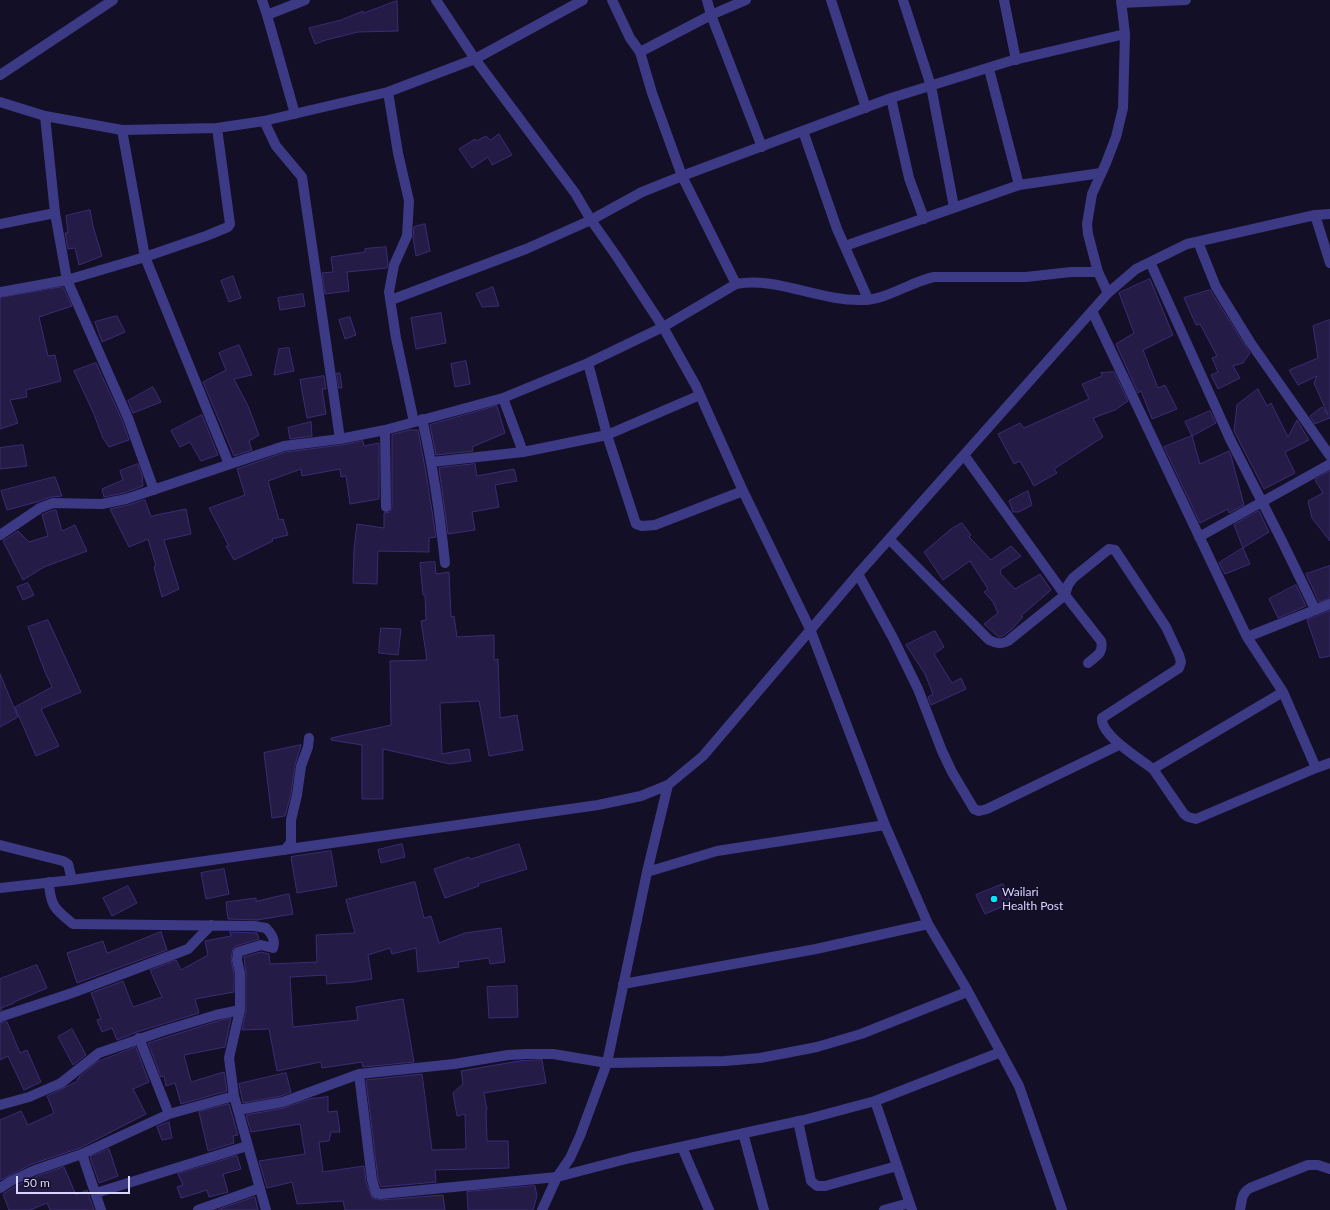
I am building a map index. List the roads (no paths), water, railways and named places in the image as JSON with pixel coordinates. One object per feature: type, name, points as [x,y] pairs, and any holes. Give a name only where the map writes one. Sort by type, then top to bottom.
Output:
[{"type":"street","points":[[0,75],[113,0]]},
{"type":"street","points":[[262,0],[268,16],[295,114]]},
{"type":"street","points":[[268,16],[305,0]]},
{"type":"street","points":[[436,0],[475,59],[575,193],[591,220],[663,328],[700,395],[743,491],[810,629],[885,825],[928,924],[1019,1086],[1062,1210]]},
{"type":"street","points":[[0,102],[45,116],[122,130],[218,128],[264,121],[388,92],[475,59],[583,0]]},
{"type":"street","points":[[612,0],[630,38],[640,52],[652,93],[682,176],[736,284]]},
{"type":"street","points":[[707,0],[711,15],[762,147]]},
{"type":"street","points":[[640,52],[711,15],[746,0]]},
{"type":"street","points":[[832,0],[866,108]]},
{"type":"street","points":[[903,0],[931,86],[954,208]]},
{"type":"street","points":[[1004,0],[1016,60]]},
{"type":"street","points":[[1108,293],[1098,272],[1088,234],[1087,224],[1092,194],[1116,137],[1123,108],[1124,34],[1121,1],[1186,0]]},
{"type":"street","points":[[391,300],[526,249],[591,220],[637,194],[891,98],[1016,60],[1124,34]]},
{"type":"street","points":[[989,68],[1019,186]]},
{"type":"street","points":[[388,92],[398,153],[409,201],[406,236],[394,264],[389,292],[396,338],[418,421],[432,462],[442,530],[445,563]]},
{"type":"street","points":[[891,98],[909,178],[924,219]]},
{"type":"street","points":[[45,116],[55,213],[67,280],[128,418],[154,490]]},
{"type":"street","points":[[264,121],[276,146],[302,177],[340,439]]},
{"type":"street","points":[[0,292],[67,280],[145,257],[224,229],[230,224],[218,128]]},
{"type":"street","points":[[122,130],[145,257],[229,464]]},
{"type":"street","points":[[803,131],[837,229],[868,299]]},
{"type":"street","points":[[845,246],[1019,186],[1101,173]]},
{"type":"street","points":[[0,224],[55,213]]},
{"type":"street","points":[[0,888],[72,880],[598,805],[641,796],[668,786],[703,756],[858,574],[1108,293],[1136,269],[1187,244],[1315,215],[1330,214]]},
{"type":"street","points":[[1315,215],[1330,263]]},
{"type":"street","points":[[1198,242],[1216,287],[1250,342],[1330,456]]},
{"type":"street","points":[[1150,262],[1230,439],[1315,609]]},
{"type":"street","points":[[0,533],[40,508],[53,503],[102,504],[126,499],[284,446],[340,439],[385,430],[503,398],[588,363],[663,328],[736,284],[747,282],[767,283],[813,294],[849,299],[868,299],[878,298],[925,279],[934,277],[1026,277],[1070,272],[1098,272]]},
{"type":"street","points":[[1092,311],[1247,637],[1283,692],[1316,768]]},
{"type":"street","points":[[588,363],[607,435],[636,524],[642,526],[655,524],[743,491]]},
{"type":"street","points":[[432,462],[523,452],[607,435],[700,395]]},
{"type":"street","points":[[503,398],[523,452]]},
{"type":"street","points":[[385,430],[386,507]]},
{"type":"street","points":[[964,455],[1065,596],[1101,642],[1103,647],[1102,651],[1088,663]]},
{"type":"street","points":[[1199,537],[1330,464]]},
{"type":"street","points":[[889,539],[989,640],[998,644],[1008,642],[1065,596],[1072,578],[1109,549],[1115,550],[1166,627],[1180,655],[1181,662],[1179,668],[1102,718],[1103,726],[1119,744],[1153,769],[1184,814],[1196,819],[1330,763]]},
{"type":"street","points":[[858,574],[915,683],[942,751],[952,772],[974,810],[979,811],[987,809],[1119,744]]},
{"type":"street","points":[[1247,637],[1330,604]]},
{"type":"street","points":[[1153,769],[1283,692]]},
{"type":"street","points":[[285,850],[291,842],[291,820],[297,795],[301,766],[308,747],[309,738]]},
{"type":"street","points":[[542,1210],[557,1177],[570,1158],[580,1136],[607,1063],[647,872],[668,786]]},
{"type":"street","points":[[647,872],[716,851],[885,825]]},
{"type":"street","points":[[0,845],[63,861],[68,864],[72,880]]},
{"type":"street","points":[[49,882],[50,897],[56,909],[73,924],[254,926],[266,928],[273,936],[273,948],[261,945],[238,952],[237,960],[240,973],[240,1010],[229,1058],[234,1096],[266,1210]]},
{"type":"street","points":[[623,984],[816,949],[928,924]]},
{"type":"street","points":[[0,1017],[72,993],[188,949],[210,925]]},
{"type":"street","points":[[238,1110],[283,1102],[359,1074],[454,1064],[501,1056],[553,1054],[607,1063],[725,1061],[767,1057],[817,1047],[861,1034],[967,992]]},
{"type":"street","points":[[0,1105],[29,1098],[60,1083],[99,1052],[139,1038],[216,1015],[240,1010]]},
{"type":"street","points":[[139,1038],[169,1114]]},
{"type":"street","points":[[359,1074],[372,1180],[376,1193],[381,1194],[557,1177],[798,1121],[876,1101],[1001,1052]]},
{"type":"street","points":[[0,1188],[35,1170],[82,1154],[169,1114],[234,1096]]},
{"type":"street","points":[[876,1101],[911,1206],[884,1210]]},
{"type":"street","points":[[798,1121],[811,1181],[817,1186],[825,1186],[897,1166]]},
{"type":"street","points":[[743,1133],[762,1209]]},
{"type":"street","points":[[96,1194],[247,1146]]},
{"type":"street","points":[[682,1147],[709,1210]]},
{"type":"street","points":[[82,1154],[101,1210]]},
{"type":"street","points":[[1240,1210],[1245,1190],[1308,1165],[1318,1165],[1330,1169]]},
{"type":"street","points":[[198,1210],[260,1188]]},
{"type":"place","name":"Wailari Health Post","points":[[994,899]]}]
